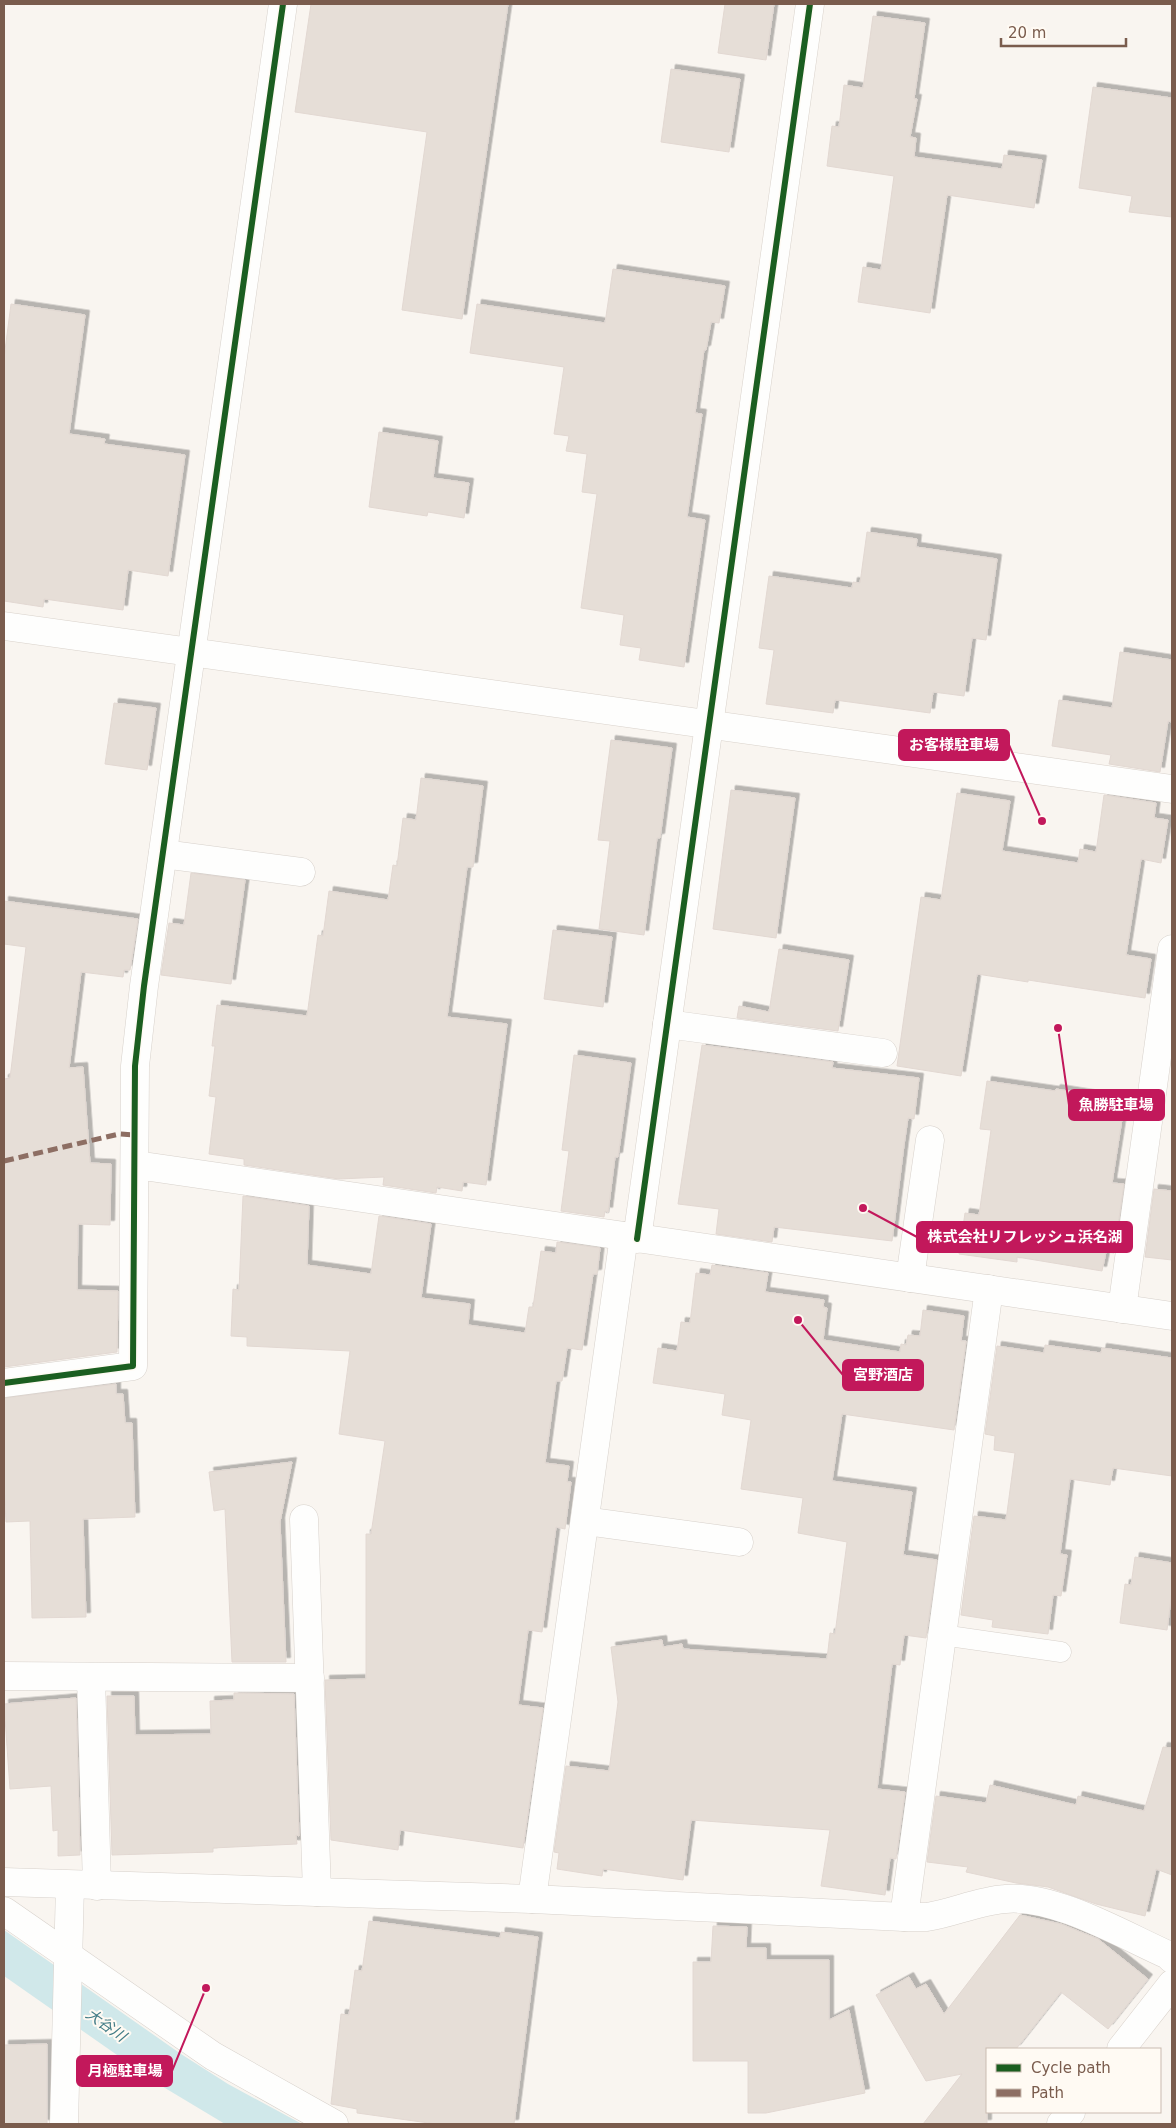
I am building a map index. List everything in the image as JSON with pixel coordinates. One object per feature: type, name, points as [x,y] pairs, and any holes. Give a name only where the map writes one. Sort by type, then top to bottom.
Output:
[{"type":"street","points":[[4,1383],[133,1366],[135,1066],[283,4]]},
{"type":"street","points":[[532,1899],[585,1521],[630,1238],[667,1024],[810,4]]},
{"type":"street","points":[[4,626],[1172,789]]},
{"type":"street","points":[[164,854],[301,872]]},
{"type":"street","points":[[1122,1309],[1172,949]]},
{"type":"street","points":[[667,1024],[883,1053]]},
{"type":"street","points":[[910,1278],[930,1140]]},
{"type":"street","points":[[134,1167],[150,1167],[1172,1316]]},
{"type":"street","points":[[904,1917],[989,1289]]},
{"type":"street","points":[[304,1519],[317,1892]]},
{"type":"street","points":[[585,1521],[739,1542]]},
{"type":"street","points":[[4,1676],[310,1678]]},
{"type":"street","points":[[91,1677],[97,1886]]},
{"type":"street","points":[[4,1882],[532,1899],[904,1917],[927,1916],[1004,1899],[1028,1898],[1051,1903],[1073,1912],[1168,1955],[1172,1959]]},
{"type":"street","points":[[64,2124],[70,1884]]},
{"type":"street","points":[[4,1911],[68,1964],[213,2056],[334,2124]]},
{"type":"street","points":[[1122,2048],[1172,1984]]},
{"type":"street","points":[[1061,2124],[1070,2113]]},
{"type":"lane","points":[[942,1636],[1061,1652]]},
{"type":"water","name":"大谷川","points":[[4,1930],[181,2054],[228,2084],[302,2124],[225,2124],[160,2085],[4,1976]]},
{"type":"building","points":[[311,4],[508,4],[462,319],[402,310],[427,132],[295,112]]},
{"type":"building","points":[[725,4],[774,4],[766,60],[718,53]]},
{"type":"building","points":[[873,16],[925,23],[914,99],[917,99],[910,137],[916,138],[914,157],[1002,169],[1004,155],[1042,160],[1034,208],[947,195],[930,313],[858,302],[863,267],[881,270],[894,176],[827,166],[832,126],[839,127],[844,85],[863,88]]},
{"type":"building","points":[[671,69],[740,79],[729,152],[661,142]]},
{"type":"building","points":[[1093,87],[1172,98],[1172,217],[1129,212],[1132,196],[1079,188]]},
{"type":"building","points":[[613,269],[725,286],[719,323],[711,322],[706,350],[704,350],[695,413],[702,414],[687,517],[705,520],[684,667],[639,660],[641,648],[620,645],[624,615],[581,608],[597,494],[582,492],[587,454],[566,451],[569,436],[554,434],[564,367],[470,353],[477,304],[605,323]]},
{"type":"building","points":[[11,304],[85,315],[69,434],[105,439],[104,444],[185,455],[168,576],[128,570],[123,610],[44,599],[43,607],[4,601],[4,358]]},
{"type":"building","points":[[379,432],[438,441],[433,478],[469,483],[464,518],[428,512],[427,516],[369,507]]},
{"type":"building","points":[[867,532],[917,539],[916,547],[997,559],[986,640],[972,638],[964,696],[933,692],[930,713],[835,700],[833,713],[766,704],[774,650],[759,648],[769,576],[852,588],[853,582],[860,583]]},
{"type":"building","points":[[1120,652],[1172,660],[1172,722],[1168,721],[1160,772],[1109,764],[1111,755],[1052,746],[1059,700],[1112,708]]},
{"type":"building","points":[[114,703],[156,708],[147,770],[105,764]]},
{"type":"building","points":[[611,740],[672,748],[660,838],[657,838],[644,935],[599,929],[610,841],[598,840]]},
{"type":"building","points":[[421,778],[483,786],[473,867],[467,867],[447,1017],[507,1024],[486,1185],[463,1182],[462,1191],[437,1187],[436,1193],[383,1185],[384,1177],[339,1179],[244,1165],[244,1159],[209,1154],[216,1097],[209,1096],[215,1046],[212,1046],[217,1005],[307,1016],[318,935],[323,936],[329,891],[388,900],[393,865],[397,866],[403,818],[416,820]]},
{"type":"building","points":[[731,790],[795,798],[776,938],[713,929]]},
{"type":"building","points":[[957,793],[1010,801],[1002,851],[1078,863],[1080,849],[1096,852],[1104,795],[1156,803],[1154,818],[1168,820],[1161,863],[1141,859],[1126,955],[1151,959],[1145,998],[977,974],[961,1076],[897,1066],[921,897],[941,900]]},
{"type":"building","points":[[191,873],[245,880],[231,984],[161,975],[169,923],[184,925]]},
{"type":"building","points":[[4,901],[138,919],[130,970],[124,970],[123,977],[81,972],[69,1068],[83,1067],[90,1163],[111,1164],[110,1225],[78,1224],[77,1290],[118,1291],[117,1352],[4,1367],[4,1079],[10,1078],[26,947],[4,944]]},
{"type":"building","points":[[553,930],[612,937],[603,1007],[544,999]]},
{"type":"building","points":[[779,949],[849,960],[838,1031],[737,1018],[739,1006],[769,1012]]},
{"type":"building","points":[[702,1045],[833,1062],[832,1068],[919,1078],[914,1119],[908,1118],[892,1241],[774,1227],[772,1242],[716,1234],[719,1209],[678,1204]]},
{"type":"building","points":[[574,1055],[631,1063],[618,1157],[615,1157],[608,1212],[605,1211],[604,1217],[561,1211],[569,1151],[562,1150]]},
{"type":"building","points":[[987,1081],[1125,1100],[1112,1183],[1124,1184],[1114,1253],[1106,1252],[1102,1271],[1017,1257],[1017,1262],[959,1254],[965,1213],[979,1215],[991,1130],[980,1129]]},
{"type":"building","points":[[1154,1189],[1172,1191],[1172,1260],[1145,1257]]},
{"type":"building","points":[[243,1196],[309,1206],[307,1265],[371,1274],[379,1216],[431,1224],[421,1298],[470,1304],[468,1325],[525,1333],[529,1307],[533,1307],[541,1251],[556,1253],[557,1242],[600,1248],[597,1274],[593,1274],[582,1350],[567,1348],[562,1381],[556,1381],[545,1463],[569,1466],[567,1482],[571,1482],[565,1529],[556,1527],[542,1632],[528,1630],[518,1705],[543,1708],[523,1848],[400,1830],[398,1850],[331,1840],[325,1680],[366,1679],[366,1534],[371,1534],[385,1441],[339,1434],[350,1351],[247,1346],[247,1337],[231,1336],[233,1289],[239,1290]]},
{"type":"building","points":[[712,1265],[768,1273],[765,1292],[824,1300],[823,1307],[827,1308],[823,1340],[900,1352],[901,1344],[906,1345],[908,1335],[920,1336],[923,1310],[964,1316],[961,1341],[966,1341],[954,1430],[842,1414],[832,1481],[912,1492],[903,1555],[937,1560],[926,1638],[904,1635],[900,1665],[892,1664],[877,1789],[905,1792],[896,1859],[890,1858],[885,1895],[821,1886],[830,1830],[691,1820],[683,1880],[603,1869],[602,1876],[557,1869],[559,1853],[554,1852],[566,1766],[609,1771],[618,1702],[611,1647],[662,1640],[663,1647],[682,1644],[683,1649],[827,1659],[830,1633],[835,1634],[847,1542],[798,1533],[803,1498],[741,1489],[751,1420],[722,1415],[725,1394],[653,1383],[658,1348],[677,1351],[681,1322],[690,1323],[696,1273],[710,1275]]},
{"type":"building","points":[[1045,1345],[1101,1353],[1102,1348],[1172,1358],[1172,1476],[1113,1468],[1110,1485],[1070,1479],[1060,1554],[1067,1555],[1061,1596],[1053,1595],[1048,1634],[992,1627],[993,1620],[961,1615],[974,1516],[1006,1520],[1015,1453],[994,1450],[995,1436],[985,1434],[997,1346],[1044,1353]]},
{"type":"building","points":[[116,1384],[116,1394],[123,1394],[125,1423],[132,1423],[135,1517],[83,1519],[86,1617],[32,1618],[30,1521],[6,1522],[4,1398]]},
{"type":"building","points":[[292,1462],[280,1522],[286,1662],[232,1662],[225,1509],[214,1511],[209,1472]]},
{"type":"building","points":[[1135,1557],[1172,1563],[1172,1591],[1167,1630],[1120,1623],[1125,1584],[1131,1585]]},
{"type":"building","points":[[234,1693],[294,1694],[299,1836],[296,1835],[297,1844],[213,1848],[213,1852],[112,1855],[107,1696],[134,1696],[135,1735],[211,1734],[210,1701],[234,1700]]},
{"type":"building","points":[[76,1698],[80,1855],[58,1856],[58,1830],[53,1831],[51,1786],[10,1789],[4,1704]]},
{"type":"building","points":[[1163,1747],[1172,1748],[1172,1875],[1156,1869],[1145,1916],[1096,1904],[1048,1887],[1016,1883],[966,1872],[968,1867],[927,1862],[936,1796],[986,1803],[990,1785],[1076,1805],[1078,1796],[1144,1811]]},
{"type":"building","points":[[1020,1915],[1061,1924],[1098,1939],[1148,1979],[1108,2029],[1061,1992],[1017,2048],[986,2048],[987,2124],[923,2124],[962,2074],[926,2081],[876,1995],[909,1977],[916,1989],[926,1984],[944,2014]]},
{"type":"building","points":[[369,1921],[500,1938],[501,1932],[538,1937],[514,2124],[436,2124],[357,2113],[357,2109],[331,2104],[341,2014],[349,2015],[355,1970],[362,1971]]},
{"type":"building","points":[[713,1926],[747,1927],[746,1948],[766,1948],[766,1960],[829,1960],[829,2020],[849,2010],[865,2093],[766,2113],[748,2113],[748,2061],[693,2061],[693,1962],[711,1962]]},
{"type":"building","points":[[47,2044],[47,2124],[4,2124],[4,2045]]},
{"type":"marked path","points":[[4,1161],[119,1134],[135,1135]]},
{"type":"cycle path","points":[[4,1383],[133,1366],[135,1066],[144,986],[283,4]]},
{"type":"cycle path","points":[[637,1239],[810,4]]},
{"type":"place","name":"お客様駐車場","points":[[1042,821]]},
{"type":"place","name":"魚勝駐車場","points":[[1058,1028]]},
{"type":"place","name":"株式会社リフレッシュ浜名湖","points":[[863,1208]]},
{"type":"place","name":"宮野酒店","points":[[798,1320]]},
{"type":"place","name":"月極駐車場","points":[[206,1988]]}]
